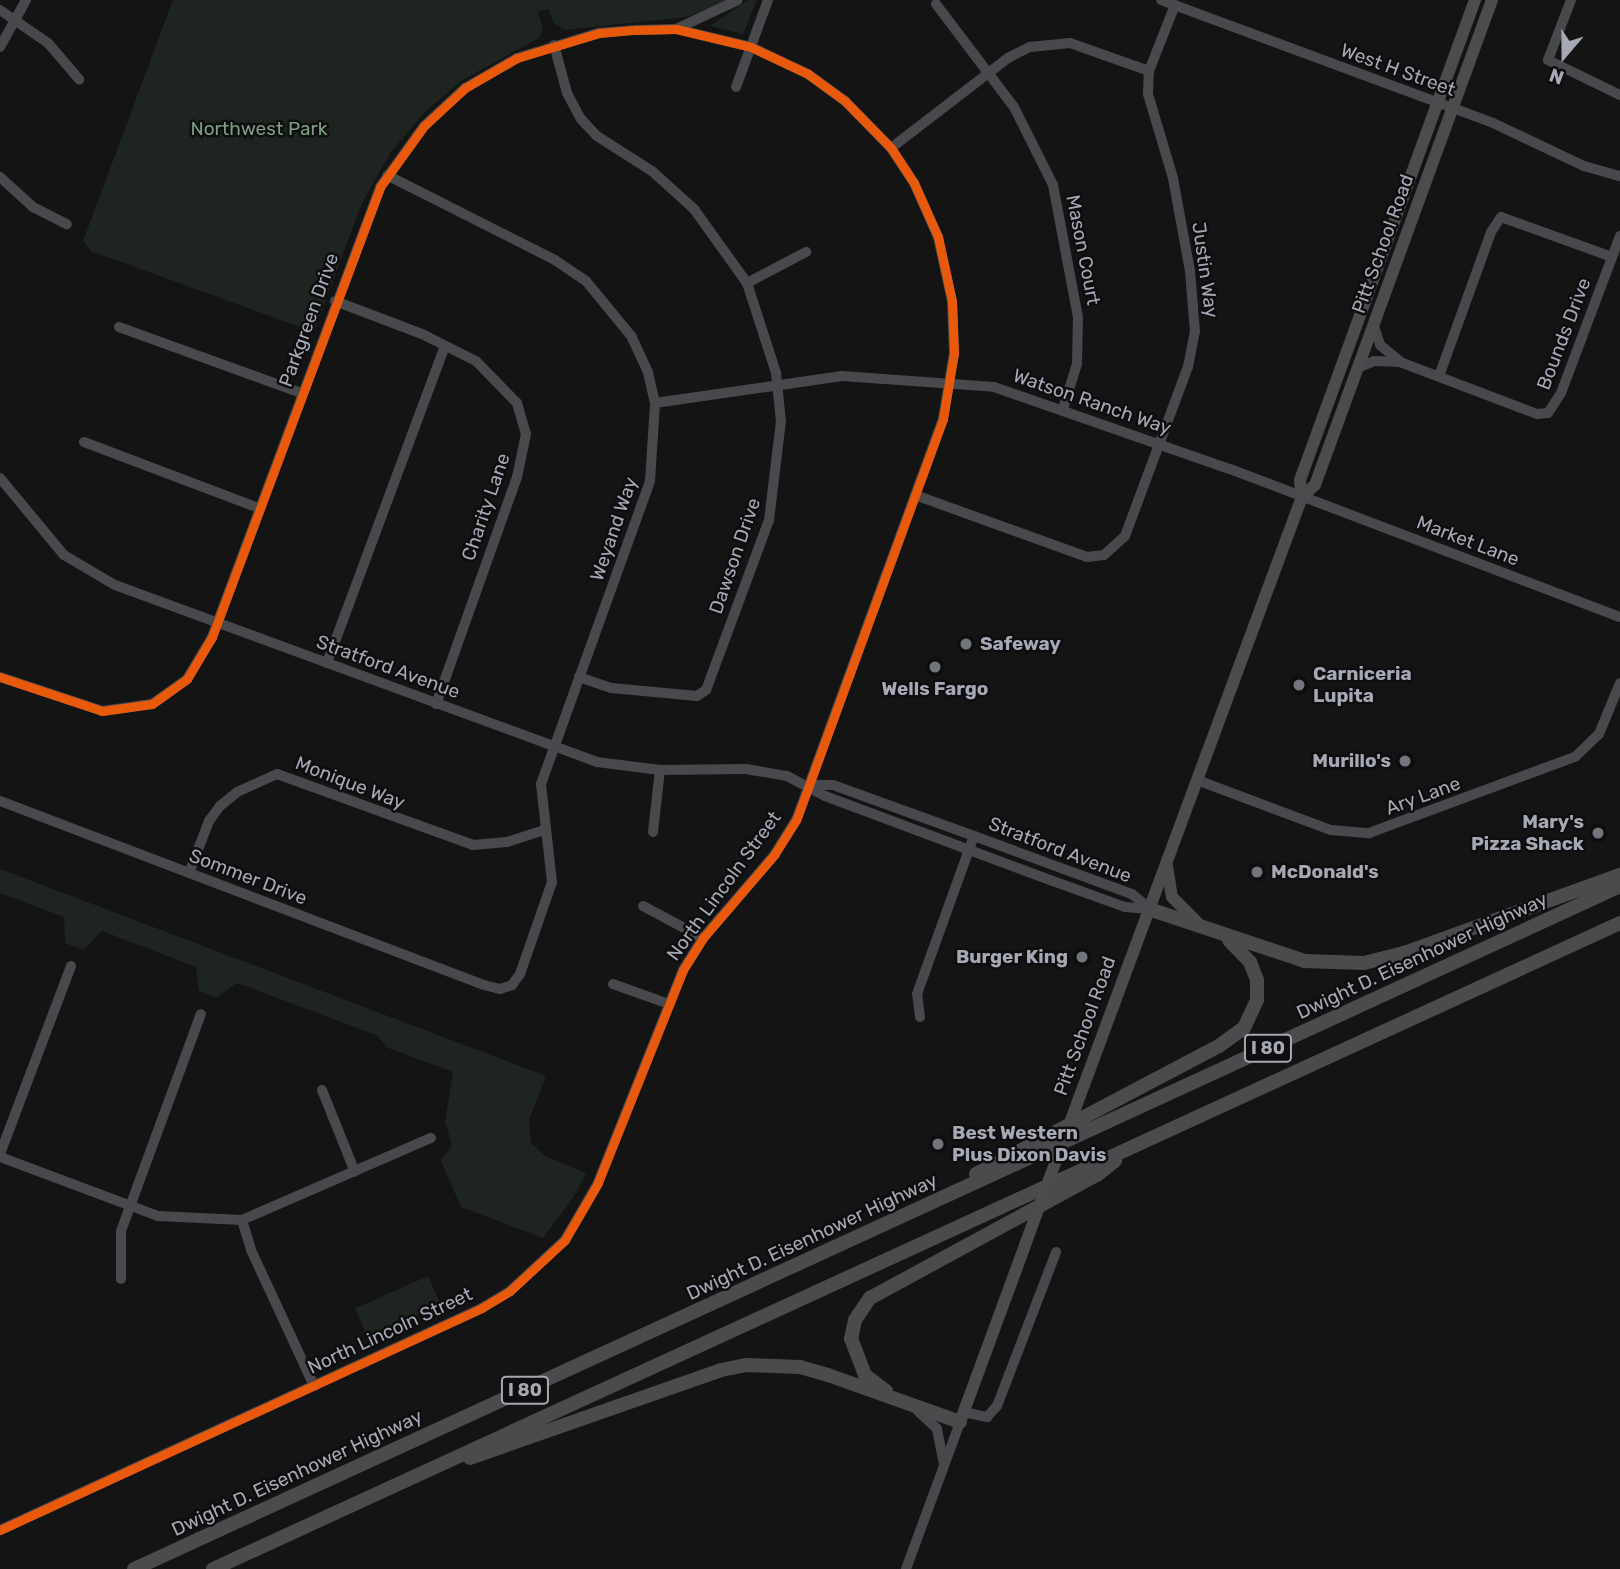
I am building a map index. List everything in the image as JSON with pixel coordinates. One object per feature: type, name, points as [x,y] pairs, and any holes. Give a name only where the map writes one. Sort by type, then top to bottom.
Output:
[{"type":"highway","points":[[1149,909],[1304,961],[1363,963],[1404,953],[1620,875]]},
{"type":"highway","name":"Dwight D. Eisenhower Highway","points":[[134,1569],[1620,886]]},
{"type":"highway","name":"I 80","points":[[213,1569],[1620,923]]},
{"type":"highway","points":[[915,1210],[1244,1028],[1258,1000],[1257,980],[1250,962],[1226,937]]},
{"type":"highway","points":[[904,1401],[875,1385],[856,1359],[851,1339],[855,1320],[870,1298],[1097,1175],[1130,1148]]},
{"type":"highway","points":[[444,1463],[493,1454],[712,1373],[746,1366],[800,1367],[962,1417]]},
{"type":"main road","name":"Pitt School Road","points":[[1302,498],[1300,480],[1475,0]]},
{"type":"main road","name":"Pitt School Road","points":[[962,1417],[1302,498],[1315,485],[1492,0]]},
{"type":"main road","points":[[1168,857],[1168,885],[1178,907],[1210,931]]},
{"type":"street","points":[[0,47],[26,0]]},
{"type":"street","points":[[676,29],[738,0]]},
{"type":"street","points":[[736,87],[768,0]]},
{"type":"street","name":"West H Street","points":[[1161,0],[1453,108],[1584,166],[1620,176]]},
{"type":"street","points":[[1571,0],[1548,60],[1620,95]]},
{"type":"street","name":"Mason Court","points":[[936,4],[989,72],[1031,136],[1053,185],[1064,230],[1078,345],[1063,409]]},
{"type":"street","name":"Justin Way","points":[[915,495],[1087,557],[1104,555],[1125,536],[1188,367],[1195,332],[1190,271],[1173,178],[1152,116],[1149,71],[1175,5]]},
{"type":"street","points":[[0,10],[48,43],[79,79]]},
{"type":"street","name":"Parkgreen Drive","points":[[0,677],[102,711],[140,707],[173,692],[187,679],[201,660],[217,622],[335,301],[387,175],[416,135],[465,88],[517,58],[599,33],[676,29],[751,47]]},
{"type":"street","points":[[891,148],[989,72],[1030,47],[1054,42],[1070,43],[1149,71]]},
{"type":"street","name":"Dawson Drive","points":[[554,45],[567,93],[582,119],[597,136],[652,171],[694,209],[747,284],[778,384],[780,452],[769,520],[706,690],[697,696],[611,688],[579,677]]},
{"type":"street","name":"North Lincoln Street","points":[[0,1530],[482,1308],[510,1291],[565,1240],[598,1183],[666,1003],[702,938],[788,836],[810,785],[943,419],[950,382],[954,326],[948,271],[928,209],[891,148],[825,85],[751,47]]},
{"type":"street","name":"Weyand Way","points":[[387,175],[555,260],[586,281],[632,337],[648,372],[655,403],[650,481],[541,784],[552,882],[520,974],[512,985],[500,989],[484,985]]},
{"type":"street","points":[[0,177],[33,208],[66,224]]},
{"type":"street","points":[[1439,376],[1491,232],[1501,217],[1612,257]]},
{"type":"street","name":"Bounds Drive","points":[[1357,368],[1365,362],[1400,362],[1537,414],[1548,413],[1561,393],[1620,236]]},
{"type":"street","points":[[747,284],[806,252]]},
{"type":"street","name":"Charity Lane","points":[[335,301],[445,345],[476,361],[505,386],[517,402],[526,434],[517,477],[436,704]]},
{"type":"street","name":"Bounds Drive","points":[[1374,326],[1380,345],[1400,362]]},
{"type":"street","points":[[119,327],[301,393]]},
{"type":"street","points":[[327,663],[445,345]]},
{"type":"street","name":"Watson Ranch Way","points":[[655,403],[778,384],[872,375],[994,387],[1063,409],[1302,498]]},
{"type":"street","points":[[84,442],[259,508]]},
{"type":"street","name":"Stratford Avenue","points":[[0,478],[24,502],[55,546],[81,568],[217,622],[597,762],[660,770],[746,769],[810,785],[833,785],[1132,894],[1149,909]]},
{"type":"street","name":"Market Lane","points":[[1302,498],[1620,617]]},
{"type":"street","name":"Ary Lane","points":[[1197,780],[1331,830],[1369,833],[1575,757],[1599,734],[1620,683]]},
{"type":"street","points":[[653,832],[660,770]]},
{"type":"street","name":"Monique Way","points":[[189,873],[209,821],[220,806],[237,792],[277,774],[473,845],[507,842],[545,830]]},
{"type":"street","name":"Stratford Avenue","points":[[810,785],[825,796],[969,850],[1125,907],[1149,909]]},
{"type":"street","name":"Sommer Drive","points":[[0,801],[484,985]]},
{"type":"street","points":[[920,1017],[917,994],[974,836]]},
{"type":"street","points":[[643,906],[702,938]]},
{"type":"street","points":[[71,966],[0,1156],[130,1207],[187,1220],[242,1220],[431,1138]]},
{"type":"street","points":[[612,984],[666,1003]]},
{"type":"street","points":[[121,1279],[117,1253],[130,1207],[201,1014]]},
{"type":"street","points":[[322,1090],[355,1172]]},
{"type":"street","points":[[242,1220],[251,1250],[314,1386]]},
{"type":"street","points":[[962,1417],[987,1417],[997,1406],[1056,1252]]},
{"type":"street","points":[[904,1401],[937,1429],[944,1466]]},
{"type":"street","name":"Pitt School Road","points":[[906,1569],[962,1417]]},
{"type":"green space","name":"Northwest Park","points":[[173,0],[730,0],[687,17],[565,30],[554,23],[548,9],[538,12],[543,28],[539,38],[461,81],[425,112],[391,152],[362,203],[314,332],[91,251],[83,241]]},
{"type":"green space","points":[[748,0],[757,0],[743,34],[710,26]]},
{"type":"green space","points":[[0,869],[546,1076],[529,1120],[531,1143],[545,1156],[586,1173],[573,1198],[543,1238],[461,1207],[441,1161],[452,1145],[445,1122],[453,1072],[388,1048],[376,1035],[237,983],[216,998],[199,991],[196,967],[102,931],[83,950],[65,943],[64,917],[0,893]]},
{"type":"green space","points":[[428,1276],[441,1305],[368,1338],[355,1309]]},
{"type":"cycle path","points":[[0,677],[102,711],[152,704],[187,679],[212,637],[380,187],[424,126],[465,88],[517,58],[599,33],[635,30],[676,29],[751,47],[808,74],[845,101],[891,148],[914,183],[938,237],[952,301],[954,353],[943,419],[796,820],[775,854],[703,938],[683,970],[598,1183],[565,1240],[510,1291],[482,1308],[0,1530]]},
{"type":"place","name":"Safeway","points":[[966,644]]},
{"type":"place","name":"Wells Fargo","points":[[935,667]]},
{"type":"place","name":"Carniceria Lupita","points":[[1299,685]]},
{"type":"place","name":"Murillo's","points":[[1405,761]]},
{"type":"place","name":"Mary's Pizza Shack","points":[[1598,833]]},
{"type":"place","name":"McDonald's","points":[[1257,872]]},
{"type":"place","name":"Burger King","points":[[1082,957]]},
{"type":"place","name":"Best Western Plus Dixon Davis","points":[[938,1144]]}]
